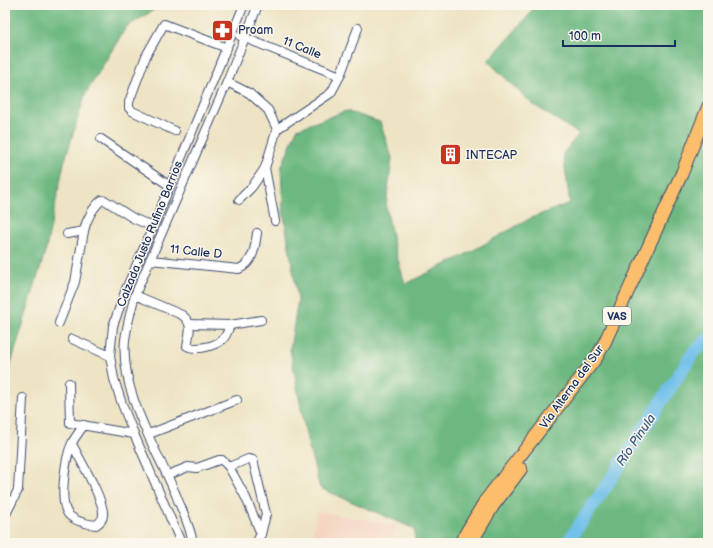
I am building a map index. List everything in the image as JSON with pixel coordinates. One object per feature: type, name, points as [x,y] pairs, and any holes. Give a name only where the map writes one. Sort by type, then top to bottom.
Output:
[{"type":"highway","name":"Vía Alterna del Sur","points":[[460,543],[596,358],[603,346],[682,172],[708,107]]},
{"type":"highway","name":"Vía Alterna del Sur","points":[[489,504],[611,349],[708,128]]},
{"type":"highway","name":"Vía Alterna del Sur","points":[[471,543],[479,519]]},
{"type":"street","name":"Calzada Justo Rufino Barrios","points":[[180,543],[134,434],[114,379],[110,356],[113,326],[117,311],[244,5]]},
{"type":"street","name":"Calzada Justo Rufino Barrios","points":[[193,543],[187,518],[149,434],[128,382],[125,360],[125,340],[135,295],[227,82],[258,5]]},
{"type":"street","points":[[176,131],[132,111],[129,102],[146,56],[164,24],[226,48]]},
{"type":"street","points":[[239,200],[252,186],[265,168],[277,129],[331,93],[340,76],[358,28]]},
{"type":"street","name":"11 Calle","points":[[232,33],[340,76]]},
{"type":"street","points":[[227,82],[249,93],[268,110],[277,129]]},
{"type":"street","points":[[101,139],[170,186]]},
{"type":"street","points":[[265,168],[275,221]]},
{"type":"street","points":[[59,323],[75,282],[85,224],[97,204],[102,200],[106,201],[134,218],[153,227]]},
{"type":"street","points":[[66,234],[84,231]]},
{"type":"street","name":"11 Calle D","points":[[150,260],[239,269],[248,263],[252,257],[255,249],[257,233]]},
{"type":"street","points":[[132,277],[141,281]]},
{"type":"street","points":[[135,295],[182,315],[187,319],[190,324],[187,346],[190,348],[214,344],[224,339],[230,325]]},
{"type":"street","points":[[190,324],[230,325],[261,320]]},
{"type":"street","points":[[72,339],[110,356]]},
{"type":"street","points":[[69,383],[70,423],[134,434]]},
{"type":"street","points":[[5,516],[18,490],[23,398]]},
{"type":"street","points":[[149,434],[237,400]]},
{"type":"street","points":[[72,444],[102,503],[104,515],[101,521],[96,525],[86,524],[69,516],[65,508],[63,498],[64,477],[72,444],[84,425]]},
{"type":"street","points":[[229,467],[248,458],[253,460],[266,514],[261,534],[256,543]]},
{"type":"street","points":[[168,475],[188,467],[197,468],[222,460],[229,467],[246,498],[261,534]]},
{"type":"street","points":[[166,508],[179,503]]},
{"type":"shaded area","points":[[317,511],[396,525],[392,543],[311,543]]},
{"type":"green space","points":[[5,5],[162,5],[126,27],[85,95],[64,163],[46,249],[5,383]]},
{"type":"green space","points":[[534,5],[708,5],[708,543],[415,543],[415,529],[320,488],[307,440],[290,349],[298,300],[283,210],[281,168],[297,129],[346,111],[380,122],[392,158],[386,206],[394,246],[405,284],[463,256],[531,218],[570,203],[563,153],[579,134],[531,103],[488,61],[530,14]]},
{"type":"waterway","name":"Río Pinula","points":[[567,543],[609,482],[693,353],[708,339]]},
{"type":"place","name":"Proam","points":[[222,30]]},
{"type":"place","name":"INTECAP","points":[[450,155]]}]
